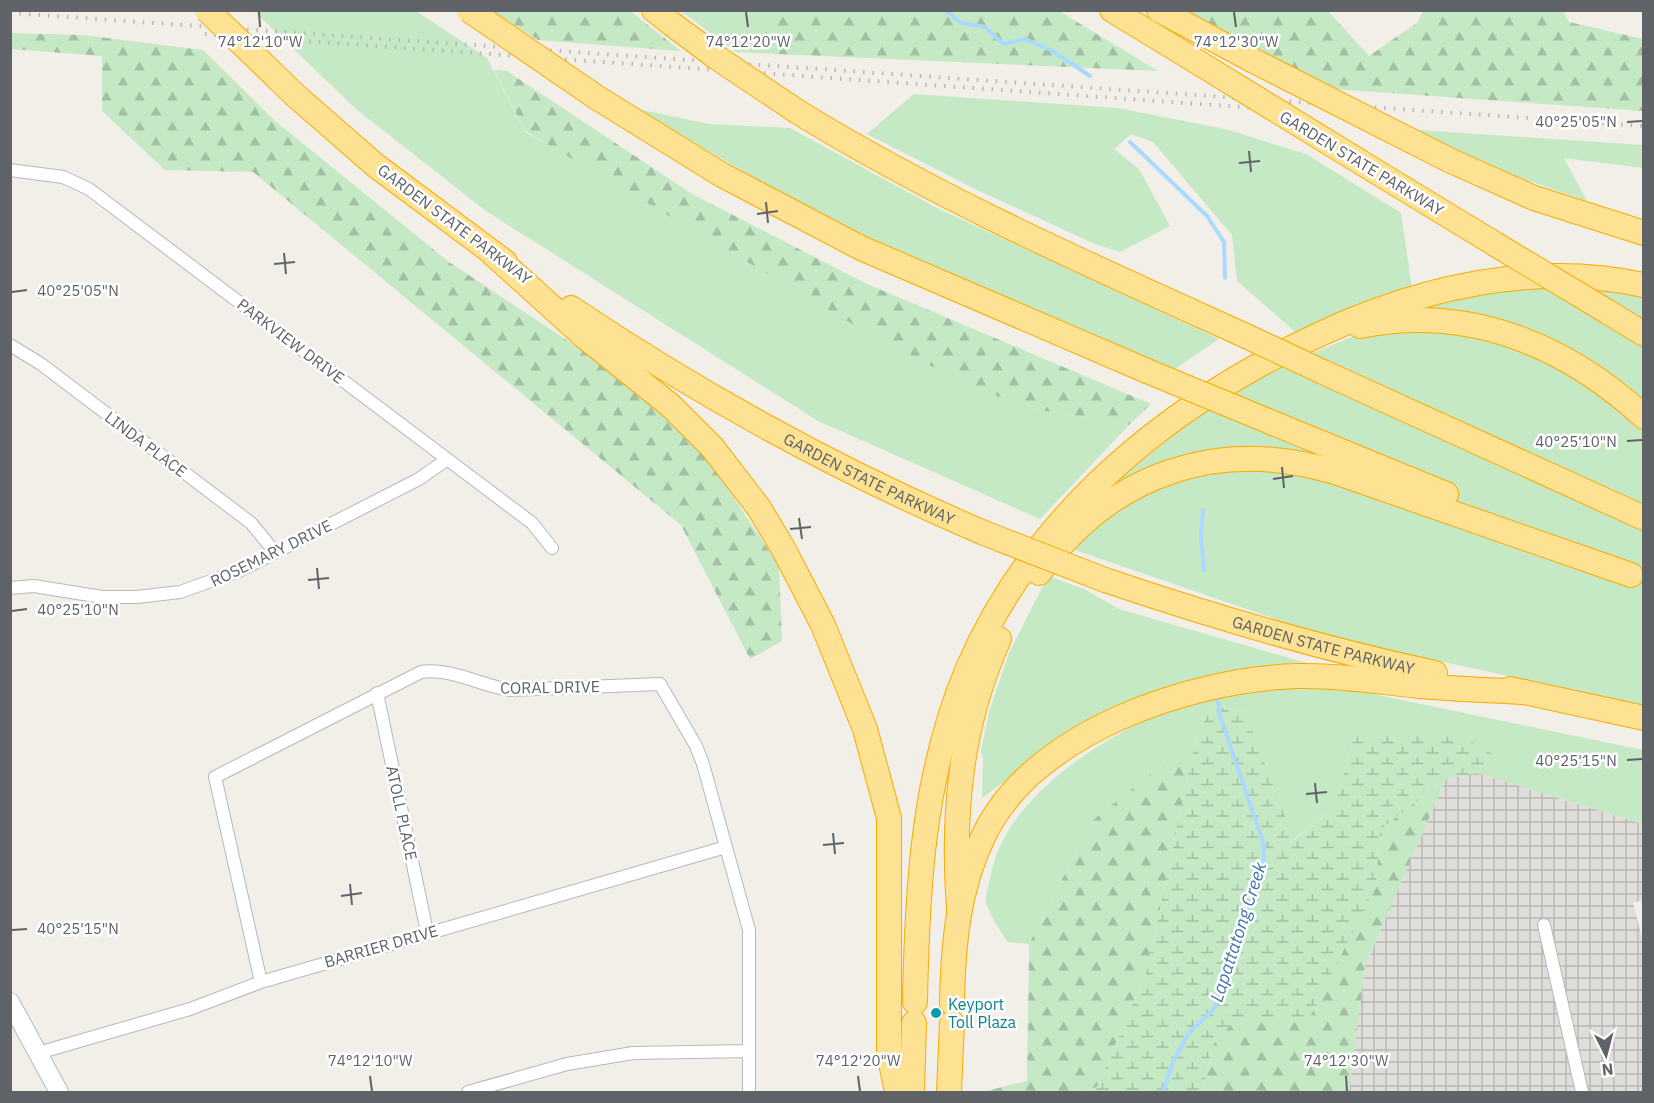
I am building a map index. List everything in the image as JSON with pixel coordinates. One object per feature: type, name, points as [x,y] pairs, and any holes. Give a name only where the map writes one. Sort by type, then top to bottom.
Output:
[{"type":"highway","name":"GARDEN STATE PARKWAY","points":[[207,10],[296,96],[375,165],[494,254],[663,368],[751,420],[849,472],[984,533],[1106,580],[1304,642],[1644,718]]},
{"type":"highway","points":[[469,10],[596,97],[722,175],[861,248],[1147,371],[1390,470],[1637,578]]},
{"type":"highway","name":"GARDEN STATE PARKWAY","points":[[1113,10],[1644,334]]},
{"type":"highway","points":[[1159,10],[1449,160],[1534,198],[1644,233]]},
{"type":"highway","points":[[663,17],[716,57],[798,112],[876,159],[947,197],[1644,518]]},
{"type":"highway","points":[[494,254],[585,337],[671,406],[712,447],[759,508],[784,549],[823,625],[865,729],[887,809],[891,853],[889,1053],[897,1092]]},
{"type":"highway","points":[[912,1092],[919,887],[924,830],[933,780],[964,679],[1000,604],[1046,538],[1087,492],[1130,453],[1178,416],[1231,380],[1361,315],[1403,300],[1491,281],[1563,277],[1644,285]]},
{"type":"highway","points":[[1321,334],[1404,321],[1449,323],[1493,330],[1534,343],[1572,362],[1599,380],[1644,417]]},
{"type":"highway","points":[[949,1092],[959,909],[955,841],[962,772],[972,715],[991,657],[1019,602],[1064,543],[1104,506],[1134,487],[1181,468],[1213,460],[1252,457],[1292,460],[1360,480],[1509,535],[1637,578]]},
{"type":"highway","points":[[959,909],[985,833],[1013,792],[1038,769],[1077,742],[1152,704],[1219,685],[1300,676],[1348,677],[1524,692]]},
{"type":"street","name":"PARKVIEW DRIVE","points":[[10,170],[63,177],[89,189],[532,523],[552,548]]},
{"type":"street","name":"LINDA PLACE","points":[[10,345],[41,364],[251,523],[274,550]]},
{"type":"street","name":"ROSEMARY DRIVE","points":[[10,588],[50,588],[102,597],[161,595],[226,577],[274,550],[419,479],[446,460]]},
{"type":"street","name":"CORAL DRIVE","points":[[261,982],[215,777],[376,693],[430,670],[510,690],[660,684],[696,747],[749,930],[749,1092]]},
{"type":"street","name":"ATOLL PLACE","points":[[376,693],[427,932]]},
{"type":"street","name":"BARRIER DRIVE","points":[[38,1053],[190,1009],[261,982],[427,932],[726,847]]},
{"type":"street","points":[[1544,926],[1582,1092]]},
{"type":"street","points":[[10,1002],[59,1092]]},
{"type":"street","points":[[468,1092],[567,1064],[633,1053],[749,1051]]},
{"type":"shaded area","points":[[1477,773],[1643,824],[1643,900],[1633,903],[1644,946],[1643,1092],[1349,1092],[1365,966],[1446,779]]},
{"type":"green space","points":[[254,11],[416,11],[487,58],[525,132],[1022,407],[1129,425],[1040,519],[818,421],[486,211],[356,109]]},
{"type":"green space","points":[[493,11],[630,11],[681,51],[538,40]]},
{"type":"green space","points":[[681,11],[748,11],[777,54],[736,52]]},
{"type":"green space","points":[[748,11],[1059,11],[1158,71],[777,54]]},
{"type":"green space","points":[[1173,11],[1328,11],[1369,56],[1418,22],[1423,11],[1563,11],[1569,22],[1643,39],[1643,111],[1320,88]]},
{"type":"green space","points":[[10,33],[83,35],[203,50],[275,121],[449,262],[657,400],[705,454],[779,566],[782,641],[750,659],[681,525],[253,172],[165,170],[102,111],[102,56],[11,49]]},
{"type":"green space","points":[[494,70],[507,71],[692,194],[865,283],[1151,404],[1129,425],[1022,407],[900,352],[525,131]]},
{"type":"green space","points":[[914,94],[1118,108],[1225,129],[1306,154],[1401,213],[1412,288],[1299,335],[1237,281],[1232,235],[1153,142],[1131,134],[1114,149],[1139,169],[1170,226],[1120,252],[1095,244],[977,190],[867,134]]},
{"type":"green space","points":[[637,109],[709,124],[790,128],[937,208],[1219,339],[1172,371],[856,237]]},
{"type":"green space","points":[[1404,129],[1643,145],[1643,168],[1564,158],[1587,201],[1486,166]]},
{"type":"green space","points":[[1643,287],[1643,705],[1328,637],[1066,547],[1081,510],[1200,414],[1264,373],[1442,300],[1524,288]]},
{"type":"green space","points":[[1048,576],[1084,589],[1119,609],[1324,668],[1304,670],[1056,744],[982,798],[983,759],[981,751],[989,712],[1009,653]]},
{"type":"green space","points":[[1271,685],[1334,686],[1643,750],[1643,824],[1477,773],[1493,754],[1355,733],[1335,806],[1293,840],[1245,712],[1212,706],[1196,737],[1092,821],[1029,944],[1007,942],[987,906],[986,895],[991,874],[1002,843],[1020,814],[1044,788],[1073,764],[1104,743],[1169,709],[1207,694]]},
{"type":"green space","points":[[1212,706],[1245,712],[1294,840],[1335,806],[1355,733],[1458,734],[1493,754],[1477,773],[1446,779],[1380,830],[1376,886],[1308,1021],[1235,1019],[1213,1045],[1201,1092],[1083,1092],[1097,1087],[1147,971],[1196,737]]},
{"type":"green space","points":[[1196,737],[1147,971],[1097,1087],[1083,1092],[982,1092],[1027,1081],[1029,944],[1092,821]]},
{"type":"green space","points":[[1446,779],[1365,966],[1349,1092],[1201,1092],[1213,1045],[1235,1019],[1308,1020],[1376,886],[1380,830]]},
{"type":"waterway","name":"Lapattatong Creek","points":[[945,10],[961,23],[985,27],[1003,44],[1025,39],[1053,51],[1090,76]]},
{"type":"waterway","name":"Lapattatong Creek","points":[[1130,142],[1207,216],[1224,242],[1225,278]]},
{"type":"waterway","name":"Lapattatong Creek","points":[[1203,510],[1201,537],[1204,570]]},
{"type":"waterway","name":"Lapattatong Creek","points":[[1163,1092],[1173,1062],[1188,1034],[1214,1009],[1264,862],[1264,845],[1220,716],[1217,695]]},
{"type":"railway","points":[[10,13],[1644,126]]},
{"type":"railway","points":[[205,34],[1285,110]]},
{"type":"place","name":"Keyport Toll Plaza","points":[[936,1013]]}]
